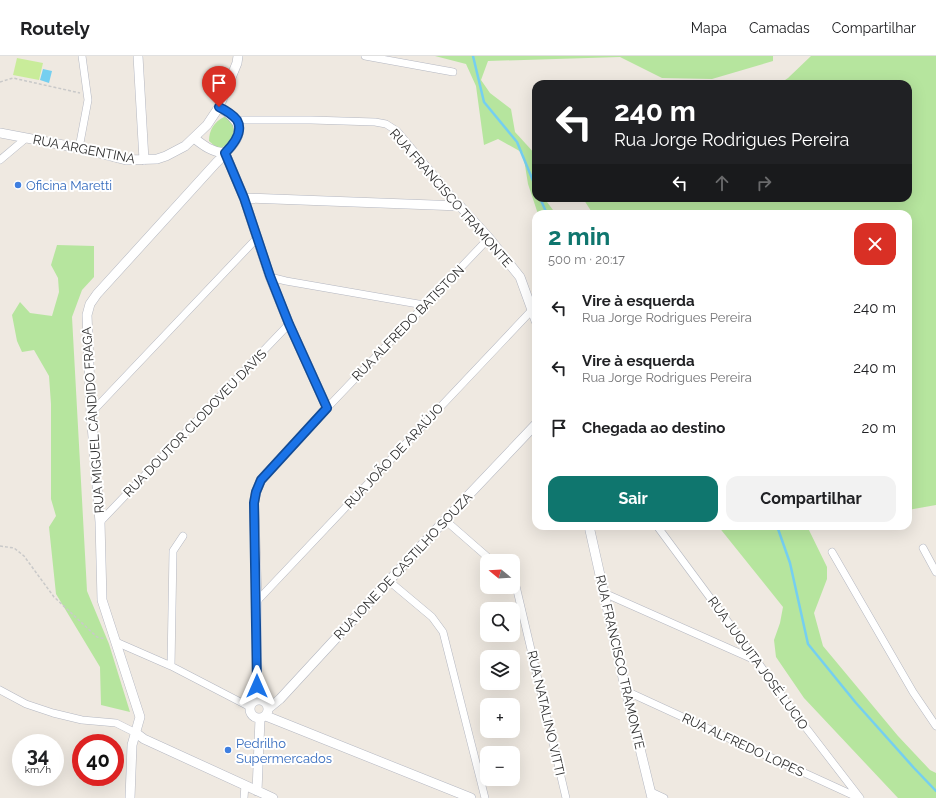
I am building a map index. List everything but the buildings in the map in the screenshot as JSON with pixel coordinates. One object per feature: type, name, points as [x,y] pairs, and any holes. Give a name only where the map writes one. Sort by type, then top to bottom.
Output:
[{"type":"street","points":[[78,148],[88,100],[82,56]]},
{"type":"street","points":[[138,56],[144,160]]},
{"type":"street","name":"RUA ARGENTINA","points":[[0,133],[78,148],[126,160],[157,159],[166,156],[184,146],[207,125],[219,107],[237,59],[244,56]]},
{"type":"street","points":[[365,56],[453,72]]},
{"type":"street","points":[[219,107],[237,120]]},
{"type":"street","name":"RUA MIGUEL CÂNDIDO FRAGA","points":[[130,798],[132,745],[140,717],[102,600],[100,522],[91,413],[86,323],[88,310],[93,298],[231,148],[239,134],[237,120]]},
{"type":"street","name":"RUA FRANCISCO TRAMONTE","points":[[237,120],[375,122],[386,124],[397,131],[489,238],[520,277],[532,310]]},
{"type":"street","points":[[194,138],[208,149],[225,154],[244,198],[270,276],[289,324],[327,408],[261,480],[256,492],[254,503],[257,601],[254,704],[252,716],[254,718],[265,714],[471,798]]},
{"type":"street","points":[[0,160],[25,139]]},
{"type":"street","points":[[244,198],[460,206]]},
{"type":"street","points":[[91,413],[258,237]]},
{"type":"street","name":"RUA ALFREDO BATISTON","points":[[327,408],[489,238]]},
{"type":"street","points":[[270,276],[286,281],[424,305]]},
{"type":"street","name":"RUA JOÃO DE ARAÚJO","points":[[257,601],[532,310]]},
{"type":"street","name":"RUA DOUTOR CLODOVEU DAVIS","points":[[100,522],[289,324]]},
{"type":"street","name":"RUA IONE DE CASTILHO SOUZA","points":[[265,714],[532,428]]},
{"type":"street","points":[[445,520],[484,554]]},
{"type":"street","name":"RUA FRANCISCO TRAMONTE","points":[[591,530],[626,691],[651,795]]},
{"type":"street","name":"RUA JUQUITA JOSÉ LUCIO","points":[[660,530],[790,707],[860,798]]},
{"type":"street","points":[[171,666],[172,551],[183,536]]},
{"type":"street","points":[[923,548],[936,572]]},
{"type":"street","points":[[832,552],[913,692],[936,726]]},
{"type":"street","points":[[389,581],[432,617],[443,632],[485,798]]},
{"type":"street","points":[[604,593],[757,661]]},
{"type":"street","name":"RUA NATALINO VITTI","points":[[518,594],[566,798]]},
{"type":"street","points":[[116,642],[254,704],[263,701],[265,714],[257,791]]},
{"type":"street","points":[[0,690],[26,704],[53,713],[82,720],[116,723],[136,733],[144,739],[273,798]]},
{"type":"street","name":"RUA ALFREDO LOPES","points":[[626,691],[860,798]]},
{"type":"street","points":[[244,798],[245,785]]},
{"type":"street","points":[[651,795],[664,798]]},
{"type":"path","points":[[0,82],[13,78],[88,95]]},
{"type":"path","points":[[0,546],[14,548],[24,556],[54,597],[73,613],[92,633],[97,637],[116,642]]},
{"type":"green space","points":[[435,56],[773,56],[773,61],[712,79],[662,78],[620,57],[488,61],[481,80],[490,93],[511,109],[515,132],[532,151],[532,196],[528,184],[523,153],[498,139],[484,145],[476,86],[466,64]]},
{"type":"green space","points":[[811,56],[936,56],[936,505],[912,509],[912,210],[590,210],[586,202],[912,202],[912,80],[785,80]]},
{"type":"green space","points":[[17,58],[43,63],[39,80],[13,75]]},
{"type":"green space","points":[[224,117],[233,122],[234,133],[232,138],[224,147],[218,149],[209,141],[209,137],[215,124]]},
{"type":"green space","points":[[534,202],[547,202],[553,210],[537,210]]},
{"type":"green space","points":[[57,245],[94,246],[94,277],[82,290],[72,317],[87,591],[109,644],[130,712],[101,705],[100,667],[56,594],[49,527],[56,516],[51,499],[51,404],[49,376],[34,350],[22,352],[17,341],[12,315],[20,302],[30,313],[52,316],[59,292],[58,278],[51,265]]},
{"type":"green space","points":[[721,530],[809,530],[827,567],[827,579],[814,613],[823,646],[898,736],[930,770],[936,773],[936,798],[898,798],[804,698],[776,657],[774,640],[780,623],[783,607]]},
{"type":"water","points":[[43,69],[52,71],[49,83],[40,80]]},
{"type":"waterway","points":[[473,56],[484,102],[517,142],[532,178]]},
{"type":"waterway","points":[[542,202],[545,210]]},
{"type":"waterway","points":[[778,530],[790,563],[808,644],[856,703],[936,791]]},
{"type":"place","name":"Oficina Maretti","points":[[18,185]]},
{"type":"place","name":"Pedrilho Supermercados","points":[[228,750]]},
{"type":"route","points":[[219,107],[237,120],[239,134],[231,148],[225,153],[244,198],[270,276],[289,324],[327,408],[261,480],[256,492],[254,503],[257,601],[257,686]]}]
